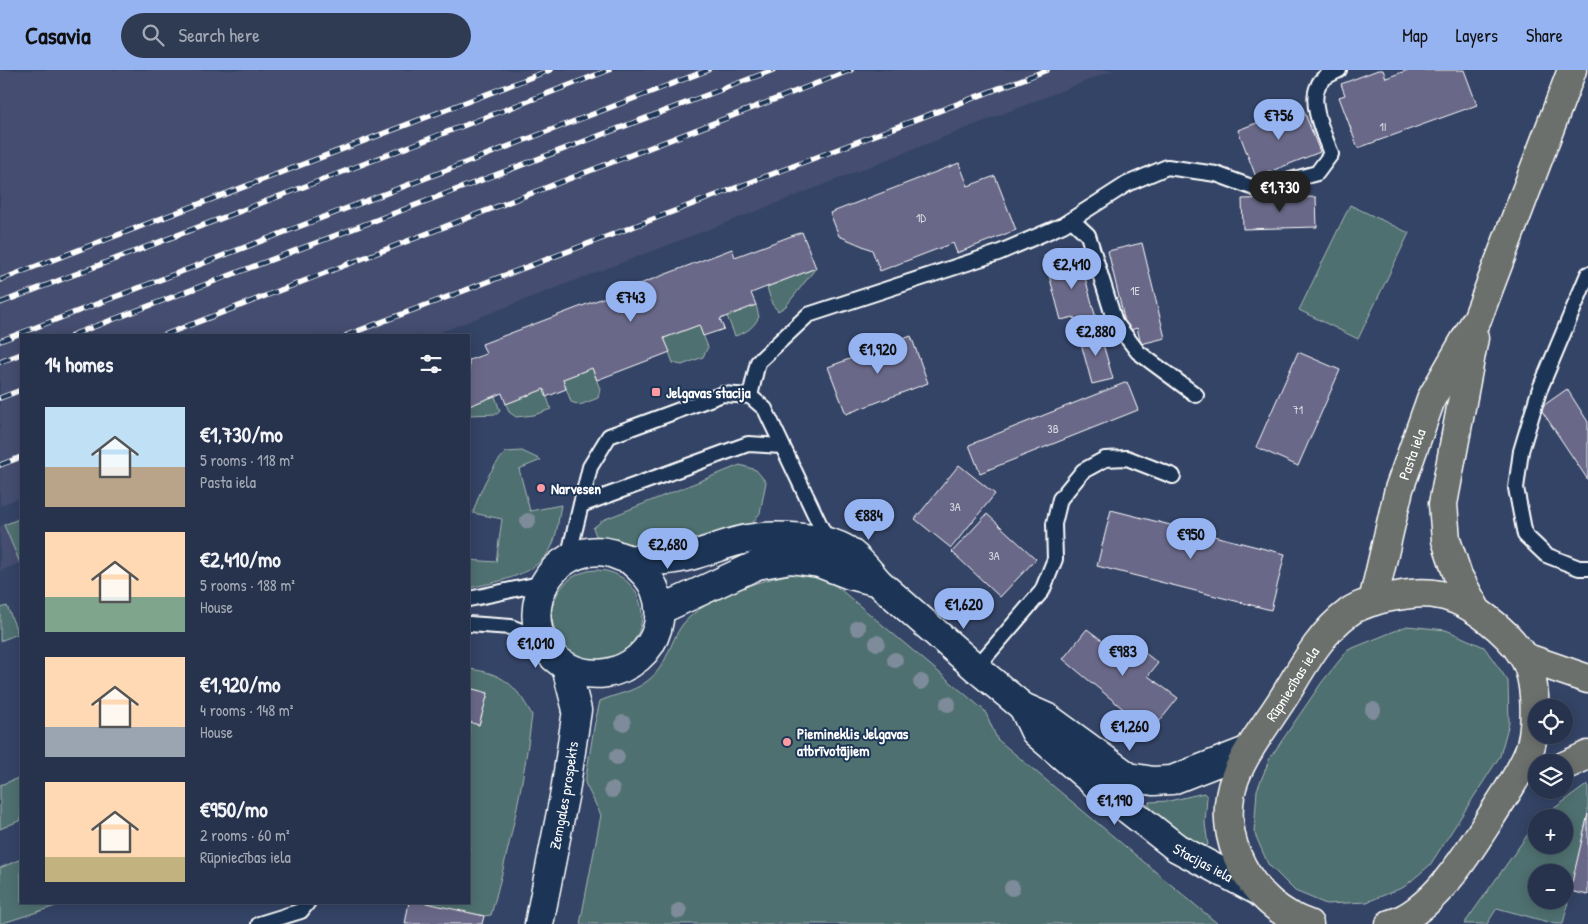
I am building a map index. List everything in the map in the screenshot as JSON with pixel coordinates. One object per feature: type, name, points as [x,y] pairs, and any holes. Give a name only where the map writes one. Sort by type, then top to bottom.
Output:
[{"type":"main road","name":"Pasta iela","points":[[1374,601],[1399,489],[1431,399],[1478,317],[1571,73]]},
{"type":"main road","name":"Pasta iela","points":[[1477,611],[1458,576],[1446,540],[1443,504],[1478,317]]},
{"type":"main road","name":"Rūpniecības iela","points":[[1309,924],[1273,907],[1258,891],[1244,868],[1230,836],[1228,809],[1235,778],[1250,750],[1327,632],[1349,611],[1374,601],[1402,594],[1441,595],[1477,611],[1500,630],[1524,657],[1533,689],[1536,723],[1528,753],[1510,787],[1450,878],[1398,923]]},
{"type":"main road","name":"Rūpniecības iela","points":[[1524,657],[1588,679]]},
{"type":"main road","points":[[1573,762],[1588,755]]},
{"type":"main road","points":[[1510,787],[1528,781]]},
{"type":"street","points":[[629,559],[644,573],[655,590],[660,610],[658,629],[650,646],[638,660],[622,670],[603,674],[584,674],[566,667],[552,655],[541,639],[536,620],[536,601],[544,582],[554,569],[568,558],[588,552],[609,552],[629,559],[667,560],[695,555],[747,539],[774,537],[828,542],[847,550],[865,566],[878,582],[1023,707],[1048,718],[1129,777],[1153,781],[1172,780],[1250,750]]},
{"type":"street","points":[[660,610],[757,565],[790,559],[819,563],[850,575],[878,582]]},
{"type":"street","name":"Zemgales prospekts","points":[[539,924],[565,792],[577,710],[566,667]]},
{"type":"street","name":"Stacijas iela","points":[[1023,707],[1035,732],[1094,783],[1177,848],[1258,891]]},
{"type":"lane","points":[[750,396],[758,362],[808,315],[998,254],[1072,220],[1128,184],[1167,167],[1216,174],[1257,189],[1317,173],[1331,154],[1318,114],[1315,98],[1318,86],[1324,78],[1339,70]]},
{"type":"lane","points":[[1072,220],[1088,235],[1115,322],[1138,352],[1196,394]]},
{"type":"lane","points":[[1588,274],[1539,391],[1521,451],[1516,488],[1525,535],[1546,555],[1579,568],[1588,568]]},
{"type":"lane","points":[[568,558],[590,467],[609,436],[723,394],[750,396],[765,409],[828,542]]},
{"type":"lane","points":[[581,505],[748,444],[782,446]]},
{"type":"lane","points":[[976,668],[1042,591],[1055,559],[1054,524],[1060,499],[1083,471],[1105,459],[1127,458],[1173,476]]},
{"type":"lane","points":[[470,599],[544,582]]},
{"type":"lane","points":[[470,624],[511,627],[541,639]]},
{"type":"lane","points":[[259,924],[301,911],[306,904]]},
{"type":"shaded area","points":[[0,70],[1114,70],[762,209],[436,334],[20,334],[20,497],[0,506]]},
{"type":"shaded area","points":[[4,525],[20,563],[0,571],[0,526]]},
{"type":"green space","points":[[1350,205],[1409,233],[1358,339],[1299,310]]},
{"type":"green space","points":[[816,268],[786,306],[778,311],[772,304],[767,287]]},
{"type":"green space","points":[[756,305],[759,317],[757,321],[749,329],[735,336],[727,316]]},
{"type":"green space","points":[[699,325],[708,347],[703,357],[682,365],[673,363],[664,338]]},
{"type":"green space","points":[[592,368],[600,389],[598,398],[580,405],[571,402],[563,379]]},
{"type":"green space","points":[[544,389],[551,409],[534,415],[516,417],[509,412],[506,404]]},
{"type":"green space","points":[[495,396],[500,411],[497,414],[470,415],[470,406]]},
{"type":"green space","points":[[522,451],[541,460],[519,469],[530,511],[561,505],[557,530],[548,553],[532,568],[501,581],[470,588],[470,560],[496,562],[502,519],[473,513],[490,473],[506,452]]},
{"type":"green space","points":[[740,465],[756,470],[766,482],[760,513],[747,530],[660,550],[619,545],[597,538],[593,528],[603,520]]},
{"type":"green space","points":[[20,518],[20,563],[4,525]]},
{"type":"green space","points":[[597,570],[614,574],[629,583],[638,598],[642,615],[638,632],[629,647],[614,656],[597,660],[580,656],[565,647],[556,632],[552,615],[556,598],[565,583],[580,574]]},
{"type":"green space","points":[[804,573],[829,580],[985,711],[997,739],[1218,924],[580,924],[601,815],[585,783],[600,701],[636,688],[654,675],[664,661],[683,624],[706,605],[756,583]]},
{"type":"green space","points":[[7,606],[18,634],[0,641],[0,608]]},
{"type":"green space","points":[[1407,626],[1446,630],[1484,647],[1508,681],[1509,723],[1500,756],[1430,865],[1404,887],[1367,902],[1326,904],[1295,891],[1268,864],[1254,832],[1257,790],[1270,758],[1322,682],[1348,650]]},
{"type":"green space","points":[[470,669],[500,677],[507,682],[514,688],[532,715],[520,791],[504,866],[491,915],[484,916],[427,904],[470,904],[470,722],[479,725],[488,693],[470,688]]},
{"type":"green space","points":[[20,777],[20,820],[0,829],[0,785]]},
{"type":"green space","points":[[1588,784],[1588,814],[1573,880],[1573,864],[1528,864],[1528,909],[1566,909],[1563,924],[1555,924],[1497,908],[1487,924],[1464,924],[1528,834],[1528,854],[1573,854],[1573,809],[1553,809],[1567,799],[1573,799],[1573,795]]},
{"type":"green space","points":[[1204,793],[1207,797],[1205,823],[1208,845],[1203,847],[1187,840],[1149,811],[1149,802],[1169,801]]},
{"type":"green space","points":[[20,859],[20,904],[62,904],[0,924],[0,868]]},
{"type":"building","points":[[1378,70],[1383,70],[1386,78],[1408,70],[1464,70],[1477,105],[1358,148],[1339,97],[1345,95],[1341,84]]},
{"type":"building","points":[[1302,106],[1320,152],[1256,177],[1238,130]]},
{"type":"building","points":[[959,163],[968,186],[995,176],[1016,230],[957,253],[953,243],[880,271],[872,250],[839,236],[830,213]]},
{"type":"building","points":[[1316,197],[1317,227],[1243,229],[1242,199]]},
{"type":"building","points":[[802,232],[816,268],[751,293],[756,305],[720,319],[724,329],[703,336],[699,325],[664,338],[670,352],[597,380],[592,368],[563,379],[566,389],[546,397],[544,389],[506,404],[502,393],[470,406],[470,360],[486,354],[482,344],[732,249],[735,257]]},
{"type":"building","points":[[1142,243],[1165,338],[1141,344],[1137,328],[1127,331],[1108,251]]},
{"type":"building","points":[[1077,247],[1099,330],[1079,336],[1074,317],[1061,320],[1044,256]]},
{"type":"building","points":[[1099,330],[1113,379],[1092,384],[1079,336]]},
{"type":"building","points":[[911,336],[928,383],[846,414],[828,367]]},
{"type":"building","points":[[1298,352],[1340,370],[1298,466],[1256,447]]},
{"type":"building","points":[[1127,382],[1138,410],[980,473],[969,445]]},
{"type":"building","points":[[1567,389],[1588,422],[1588,480],[1540,408]]},
{"type":"building","points":[[959,465],[995,494],[951,548],[915,519]]},
{"type":"building","points":[[1111,510],[1285,554],[1271,610],[1097,566]]},
{"type":"building","points":[[987,514],[1036,559],[1000,597],[952,552]]},
{"type":"building","points":[[1087,629],[1116,651],[1126,638],[1158,663],[1148,676],[1178,698],[1151,732],[1063,659]]},
{"type":"building","points":[[470,688],[488,693],[479,725],[470,722]]},
{"type":"building","points":[[1588,814],[1588,895],[1573,892],[1573,878]]},
{"type":"building","points":[[409,904],[431,904],[484,916],[482,924],[405,924]]},
{"type":"railway","points":[[0,280],[550,70]]},
{"type":"railway","points":[[0,303],[609,70]]},
{"type":"railway","points":[[0,341],[708,70]]},
{"type":"railway","points":[[75,334],[773,70]]},
{"type":"railway","points":[[167,334],[851,70]]},
{"type":"railway","points":[[350,334],[1047,70]]},
{"type":"railway","points":[[0,362],[20,354]]},
{"type":"railway","points":[[0,398],[20,390]]},
{"type":"railway","points":[[0,465],[20,457]]},
{"type":"place","name":"Jelgavas stacija","points":[[656,392]]},
{"type":"place","name":"Narvesen","points":[[541,488]]},
{"type":"place","name":"Piemineklis Jelgavas atbrīvotājiem","points":[[787,742]]}]
